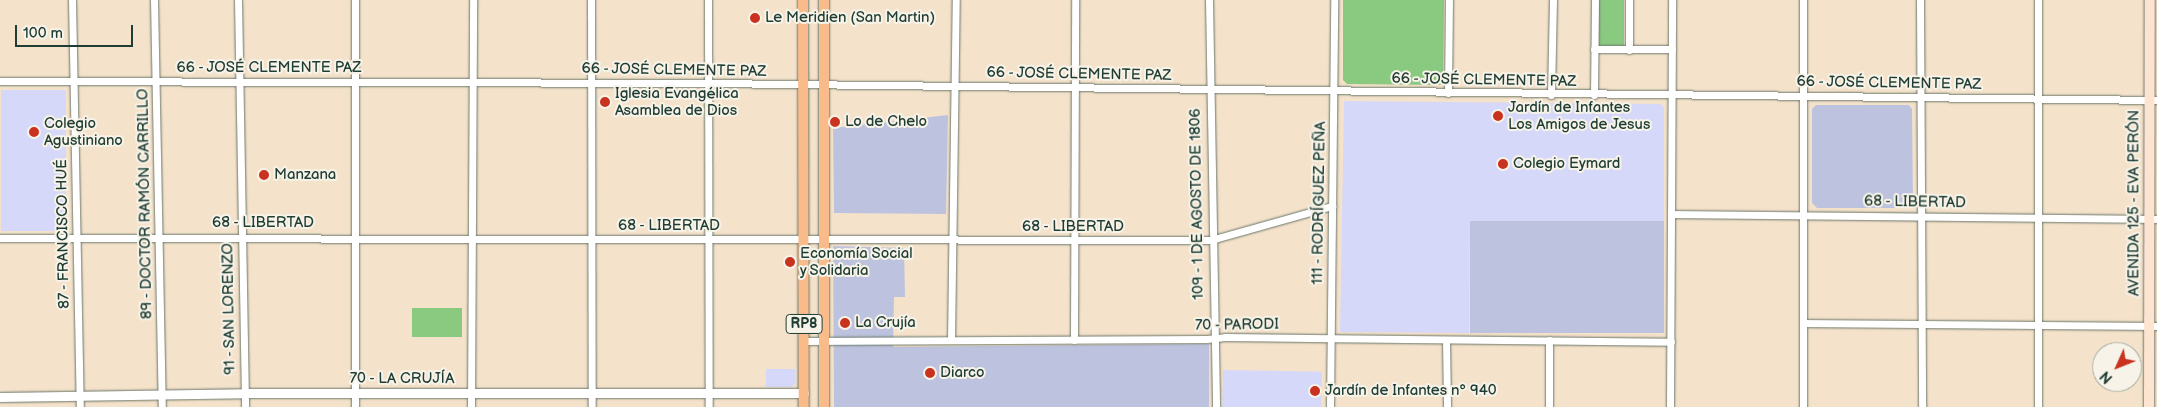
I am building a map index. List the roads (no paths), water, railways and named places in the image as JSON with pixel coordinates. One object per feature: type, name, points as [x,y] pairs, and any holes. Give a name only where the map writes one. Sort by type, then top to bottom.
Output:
[{"type":"main road","name":"RP8","points":[[803,0],[804,407]]},
{"type":"main road","name":"RP8","points":[[824,0],[822,86],[824,407]]},
{"type":"main road","name":"AVENIDA 125 - EVA PERÓN","points":[[2149,407],[2153,326],[2153,100],[2150,0]]},
{"type":"street","name":"87 - FRANCISCO HUÉ","points":[[72,0],[80,407]]},
{"type":"street","name":"89 - DOCTOR RAMÓN CARRILLO","points":[[154,0],[162,407]]},
{"type":"street","name":"91 - SAN LORENZO","points":[[238,0],[245,407]]},
{"type":"street","points":[[355,0],[355,407]]},
{"type":"street","points":[[471,407],[473,0]]},
{"type":"street","points":[[591,0],[592,407]]},
{"type":"street","points":[[708,0],[709,407]]},
{"type":"street","points":[[951,340],[956,0]]},
{"type":"street","points":[[1074,340],[1076,0]]},
{"type":"street","name":"109 - 1 DE AGOSTO DE 1806","points":[[1208,0],[1208,90],[1216,407]]},
{"type":"street","name":"111 - RODRÍGUEZ PEÑA","points":[[1330,407],[1335,92],[1334,0]]},
{"type":"street","points":[[1448,93],[1449,0]]},
{"type":"street","points":[[1551,95],[1553,0]]},
{"type":"street","points":[[1594,95],[1596,0]]},
{"type":"street","points":[[1628,0],[1629,50]]},
{"type":"street","points":[[1670,407],[1672,0]]},
{"type":"street","points":[[1802,407],[1803,0]]},
{"type":"street","points":[[1920,0],[1919,216],[1922,407]]},
{"type":"street","points":[[2038,0],[2036,98],[2038,407]]},
{"type":"street","points":[[1594,49],[1672,49]]},
{"type":"street","name":"66 - JOSÉ CLEMENTE PAZ","points":[[0,81],[708,83],[802,86],[954,86],[1551,95],[1803,95],[2153,100]]},
{"type":"street","name":"68 - LIBERTAD","points":[[0,238],[77,236],[355,236],[803,241],[1211,240],[1332,206]]},
{"type":"street","name":"68 - LIBERTAD","points":[[1672,214],[2036,216],[2153,219]]},
{"type":"street","points":[[1803,323],[1920,326],[2153,326]]},
{"type":"street","name":"70 - PARODI","points":[[804,340],[1330,338],[1670,342]]},
{"type":"street","points":[[1446,340],[1447,407]]},
{"type":"street","points":[[1549,340],[1549,407]]},
{"type":"street","name":"70 - LA CRUJÍA","points":[[0,396],[245,393],[804,393]]},
{"type":"place","name":"Le Meridien (San Martin)","points":[[755,18]]},
{"type":"place","name":"Iglesia Evangélica Asamblea de Dios","points":[[605,102]]},
{"type":"place","name":"Jardín de Infantes Los Amigos de Jesus","points":[[1498,116]]},
{"type":"place","name":"Lo de Chelo","points":[[835,122]]},
{"type":"place","name":"Colegio Agustiniano","points":[[34,132]]},
{"type":"place","name":"Colegio Eymard","points":[[1503,164]]},
{"type":"place","name":"Manzana","points":[[264,175]]},
{"type":"place","name":"Economía Social y Solidaria","points":[[790,262]]},
{"type":"place","name":"La Crujía","points":[[845,323]]},
{"type":"place","name":"Diarco","points":[[930,373]]},
{"type":"place","name":"Jardín de Infantes nº 940","points":[[1315,391]]}]
